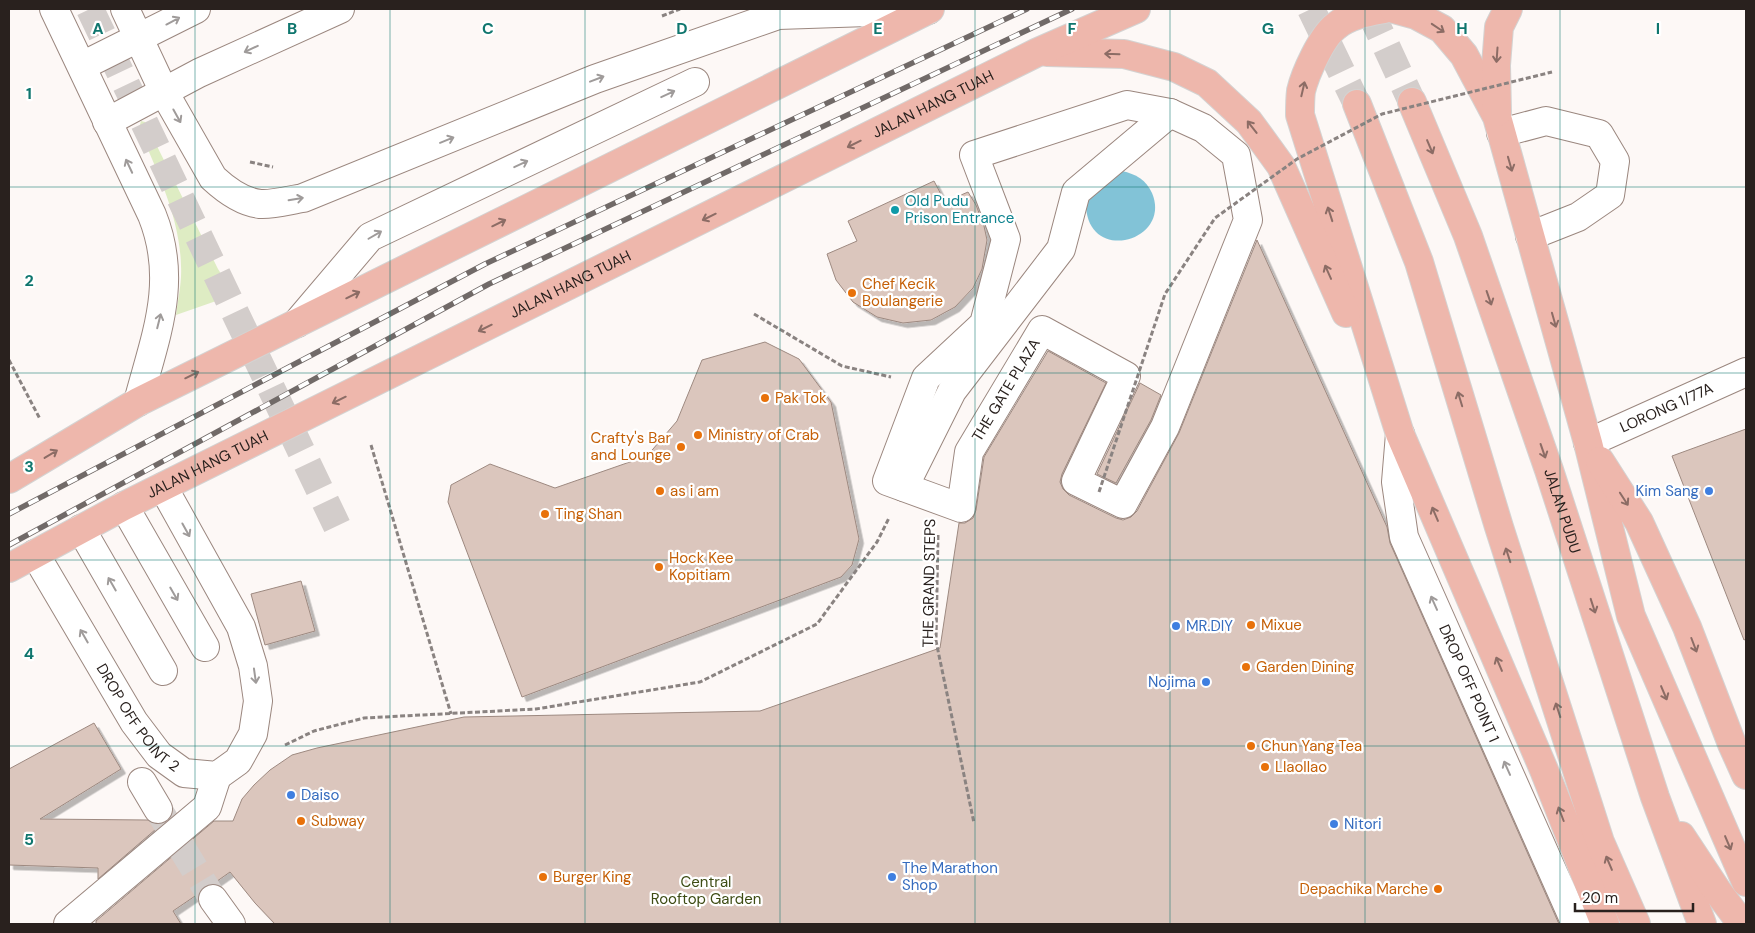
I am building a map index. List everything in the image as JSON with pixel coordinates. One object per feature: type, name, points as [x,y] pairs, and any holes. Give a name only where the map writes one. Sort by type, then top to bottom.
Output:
[{"type":"main road","points":[[9,479],[138,402],[929,9]]},
{"type":"main road","name":"JALAN HANG TUAH","points":[[9,568],[124,506],[1038,52],[1136,9]]},
{"type":"main road","points":[[1384,9],[1362,13],[1335,26],[1320,47],[1308,69],[1301,91],[1300,115],[1400,434],[1544,770],[1605,924]]},
{"type":"main road","points":[[1394,9],[1416,15],[1442,29],[1464,54],[1499,125],[1588,443],[1631,616],[1746,882]]},
{"type":"main road","points":[[1499,125],[1496,65],[1499,27],[1508,9]]},
{"type":"main road","points":[[1038,52],[1124,54],[1174,68],[1207,83],[1242,115],[1281,166],[1357,338],[1382,377]]},
{"type":"main road","name":"JALAN PUDU","points":[[1412,102],[1468,236],[1549,470],[1655,797],[1702,924]]},
{"type":"main road","points":[[1357,104],[1419,262],[1499,527],[1600,842],[1636,924]]},
{"type":"main road","points":[[1588,443],[1639,522],[1687,627],[1732,744],[1746,775]]},
{"type":"main road","points":[[1655,797],[1718,892],[1742,924]]},
{"type":"street","points":[[54,9],[158,230],[164,262],[165,290],[138,402]]},
{"type":"street","points":[[125,9],[164,92],[213,178],[223,188],[245,200],[261,204],[303,198],[595,79],[778,15],[929,9]]},
{"type":"street","points":[[82,66],[196,9]]},
{"type":"street","points":[[107,122],[199,73],[290,19],[340,9]]},
{"type":"street","points":[[296,323],[370,237],[695,82]]},
{"type":"street","name":"THE GATE PLAZA","points":[[1127,105],[1170,113],[1203,128],[1236,154],[1248,220],[1165,427],[1123,504],[1099,492],[1076,481],[1126,376],[1042,330],[969,452],[961,508],[887,481],[926,378],[984,324],[1006,239],[974,155],[1127,105]]},
{"type":"street","points":[[904,488],[952,391],[1061,249],[1076,192],[1170,113]]},
{"type":"street","points":[[1499,125],[1546,121],[1599,134],[1615,161],[1610,195],[1578,218],[1530,236]]},
{"type":"street","points":[[1018,327],[1027,293]]},
{"type":"street","name":"LORONG 1/77A","points":[[1588,443],[1746,372]]},
{"type":"street","name":"DROP OFF POINT 1","points":[[1400,434],[1396,482],[1404,537],[1576,924]]},
{"type":"street","points":[[68,924],[206,807],[217,776],[238,761],[253,734],[258,701],[253,666],[241,627],[163,487]]},
{"type":"street","points":[[124,506],[205,646]]},
{"type":"street","points":[[81,529],[163,672]]},
{"type":"street","name":"DROP OFF POINT 2","points":[[35,554],[134,722],[159,755],[184,773],[217,776]]},
{"type":"street","points":[[142,782],[158,809]]},
{"type":"street","points":[[213,899],[231,924]]},
{"type":"path","points":[[1099,492],[1165,294],[1215,218],[1297,159],[1382,114],[1552,72]]},
{"type":"path","points":[[249,162],[277,168]]},
{"type":"path","points":[[754,314],[842,366],[924,384]]},
{"type":"path","points":[[9,360],[43,424]]},
{"type":"path","points":[[371,445],[451,714]]},
{"type":"path","points":[[281,747],[314,731],[364,718],[536,709],[700,682],[817,624],[878,542],[904,488]]},
{"type":"path","name":"THE GRAND STEPS","points":[[943,502],[938,537],[936,641],[974,823]]},
{"type":"green space","points":[[141,121],[145,122],[218,269],[227,283],[239,293],[176,315],[181,272],[177,230],[160,178],[139,128]]},
{"type":"water","points":[[1122,171],[1144,181],[1152,193],[1155,210],[1150,225],[1139,235],[1125,240],[1110,240],[1097,233],[1088,219],[1086,197],[1110,173]]},
{"type":"building","points":[[934,181],[945,202],[968,192],[976,205],[987,240],[982,269],[973,288],[955,307],[931,320],[903,323],[877,317],[853,302],[836,280],[827,254],[857,241],[848,221]]},
{"type":"building","points":[[1257,240],[1387,527],[1390,543],[1559,924],[275,924],[230,872],[213,884],[204,886],[198,894],[173,911],[181,924],[96,924],[96,921],[214,821],[233,821],[242,799],[254,785],[270,770],[292,755],[464,717],[760,711],[940,648],[959,523],[965,523],[973,518],[976,510],[984,457],[1048,351],[1106,383],[1062,474],[1060,482],[1063,489],[1069,495],[1116,518],[1123,520],[1131,517],[1137,511],[1179,433]]},
{"type":"building","points":[[765,342],[799,359],[831,402],[859,539],[852,565],[841,577],[522,697],[448,502],[451,485],[490,464],[555,488],[647,456],[677,421],[702,360]]},
{"type":"building","points":[[1140,383],[1161,395],[1151,420],[1116,483],[1097,474]]},
{"type":"building","points":[[1746,429],[1746,639],[1744,640],[1672,456]]},
{"type":"building","points":[[301,581],[315,631],[265,645],[251,594]]},
{"type":"building","points":[[94,723],[121,769],[40,819],[148,820],[158,825],[163,823],[98,879],[98,868],[9,865],[9,769]]},
{"type":"tunnel","points":[[90,9],[337,526]]},
{"type":"tunnel","points":[[1311,9],[1357,104]]},
{"type":"tunnel","points":[[1369,9],[1412,102]]},
{"type":"tunnel","points":[[158,809],[213,899]]},
{"type":"railway","points":[[9,514],[485,264],[1027,9]]},
{"type":"railway","points":[[9,545],[489,284],[1072,9]]},
{"type":"place","name":"Old Pudu Prison Entrance","points":[[895,210]]},
{"type":"place","name":"Chef Kecik Boulangerie","points":[[852,293]]},
{"type":"place","name":"Pak Tok","points":[[765,398]]},
{"type":"place","name":"Ministry of Crab","points":[[698,435]]},
{"type":"place","name":"Crafty's Bar and Lounge","points":[[681,447]]},
{"type":"place","name":"as i am","points":[[660,491]]},
{"type":"place","name":"Kim Sang","points":[[1709,491]]},
{"type":"place","name":"Ting Shan","points":[[545,514]]},
{"type":"place","name":"Hock Kee Kopitiam","points":[[659,567]]},
{"type":"place","name":"Mixue","points":[[1251,625]]},
{"type":"place","name":"MR.DIY","points":[[1176,626]]},
{"type":"place","name":"Garden Dining","points":[[1246,667]]},
{"type":"place","name":"Nojima","points":[[1206,682]]},
{"type":"place","name":"Chun Yang Tea","points":[[1251,746]]},
{"type":"place","name":"Llaollao","points":[[1265,767]]},
{"type":"place","name":"Daiso","points":[[291,795]]},
{"type":"place","name":"Subway","points":[[301,821]]},
{"type":"place","name":"Nitori","points":[[1334,824]]},
{"type":"place","name":"Burger King","points":[[543,877]]},
{"type":"place","name":"The Marathon Shop","points":[[892,877]]},
{"type":"place","name":"Depachika Marche","points":[[1438,889]]},
{"type":"park label","name":"Central Rooftop Garden","points":[[706,890]]}]
